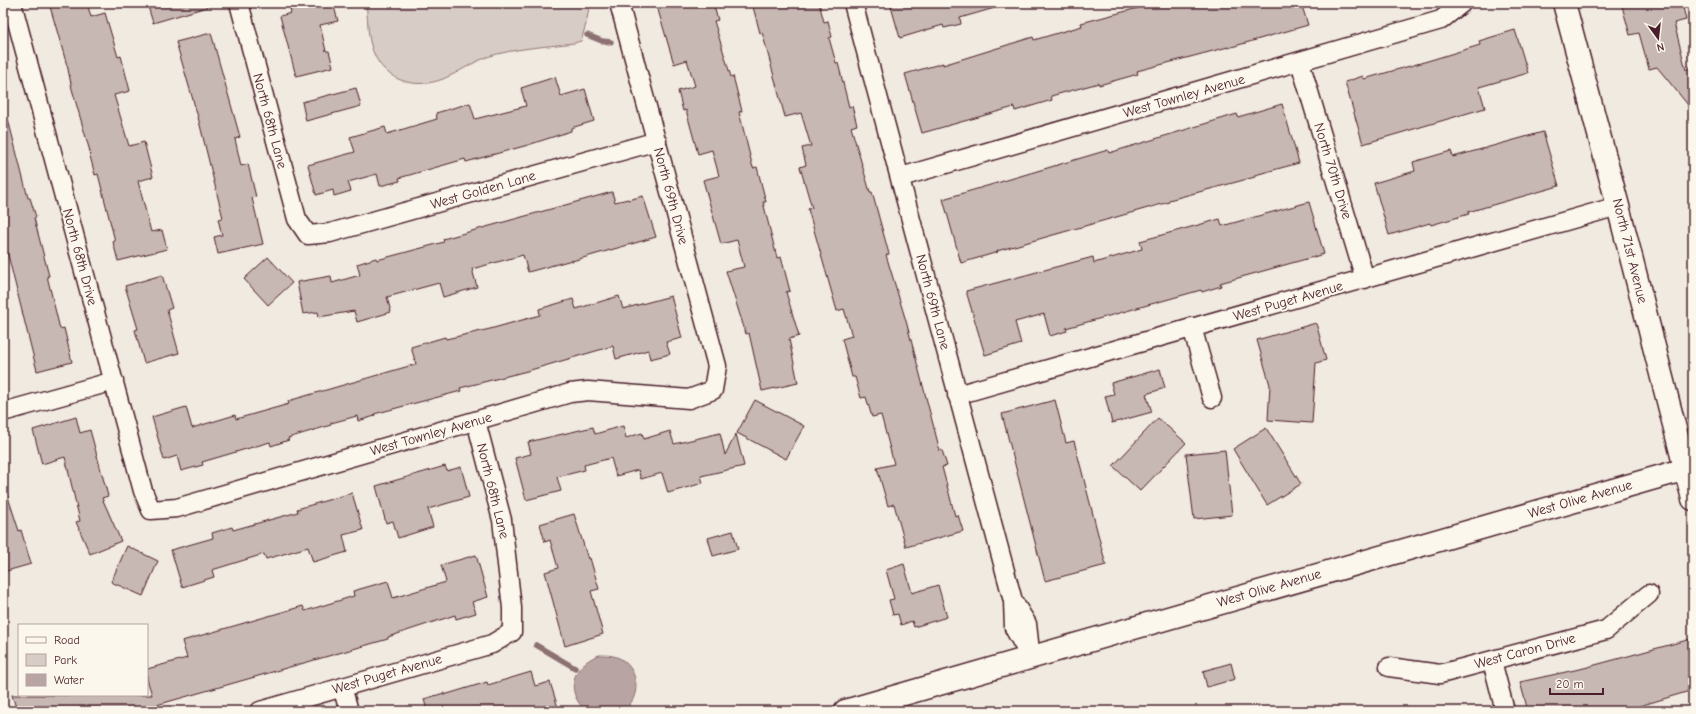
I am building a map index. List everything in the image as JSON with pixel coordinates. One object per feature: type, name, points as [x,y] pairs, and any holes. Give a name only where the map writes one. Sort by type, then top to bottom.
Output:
[{"type":"main road","name":"North 71st Avenue","points":[[1564,3],[1689,468],[1693,499]]},
{"type":"main road","name":"West Olive Avenue","points":[[845,711],[1689,468]]},
{"type":"street","name":"North 68th Drive","points":[[12,3],[143,491],[152,510]]},
{"type":"street","name":"North 68th Lane","points":[[239,3],[297,219],[308,235]]},
{"type":"street","name":"North 69th Drive","points":[[619,3],[717,366],[713,390]]},
{"type":"street","name":"North 69th Lane","points":[[853,3],[1013,601],[1027,624],[1031,658]]},
{"type":"street","name":"West Townley Avenue","points":[[900,177],[1441,20],[1462,3]]},
{"type":"street","name":"North 70th Drive","points":[[1300,62],[1365,279]]},
{"type":"street","name":"West Golden Lane","points":[[308,235],[330,233],[657,141]]},
{"type":"street","name":"West Puget Avenue","points":[[957,395],[1618,206]]},
{"type":"street","points":[[1192,327],[1212,398]]},
{"type":"street","points":[[3,412],[114,381]]},
{"type":"street","name":"West Townley Avenue","points":[[152,510],[177,508],[570,393],[588,391],[689,398],[713,390]]},
{"type":"street","name":"North 68th Lane","points":[[476,421],[502,520],[512,608],[512,632]]},
{"type":"street","name":"West Caron Drive","points":[[1389,668],[1440,674],[1606,630],[1649,594]]},
{"type":"street","name":"West Puget Avenue","points":[[260,711],[492,644],[512,632]]},
{"type":"street","points":[[1492,661],[1505,711]]},
{"type":"street","points":[[342,687],[349,711]]},
{"type":"green space","points":[[366,3],[590,3],[581,41],[498,54],[481,59],[443,79],[420,84],[399,79],[390,74],[375,57],[368,29]]},
{"type":"water","points":[[599,655],[615,656],[623,660],[632,670],[636,682],[635,695],[623,711],[586,711],[579,703],[575,695],[573,687],[577,672],[582,665]]},
{"type":"building","points":[[49,3],[87,3],[91,17],[105,13],[118,57],[121,56],[130,91],[114,95],[129,146],[144,142],[153,177],[138,181],[151,232],[162,230],[167,249],[118,261],[113,242],[115,241],[98,174],[95,175],[68,69]]},
{"type":"building","points":[[147,3],[206,3],[207,7],[153,23]]},
{"type":"building","points":[[289,3],[333,3],[338,21],[320,25],[326,51],[329,51],[333,67],[296,76],[280,16],[291,13]]},
{"type":"building","points":[[656,3],[713,3],[718,20],[714,21],[731,77],[733,76],[742,111],[739,112],[753,168],[757,167],[766,202],[763,202],[777,258],[781,257],[790,291],[786,292],[799,336],[789,339],[798,383],[762,391],[749,333],[746,334],[726,271],[744,267],[737,240],[721,244],[703,180],[719,176],[712,150],[698,154],[686,110],[683,111],[678,91],[695,86],[687,60],[674,64]]},
{"type":"building","points":[[752,3],[819,3],[824,22],[828,21],[832,37],[829,38],[836,63],[838,63],[849,107],[852,106],[857,125],[851,127],[870,192],[872,192],[889,254],[886,255],[906,321],[940,451],[942,450],[947,466],[942,467],[955,516],[958,515],[963,531],[906,547],[894,504],[888,506],[877,468],[894,464],[881,415],[872,417],[866,397],[861,398],[855,377],[852,377],[842,339],[852,336],[844,309],[837,311],[808,209],[812,208],[800,167],[806,165],[802,148],[811,146],[801,113],[785,117],[762,32],[760,33]]},
{"type":"building","points":[[890,3],[998,3],[998,7],[960,18],[961,24],[944,28],[943,25],[900,38]]},
{"type":"building","points":[[1157,3],[1301,3],[1308,25],[1228,48],[1137,71],[1138,74],[1099,85],[1099,83],[1051,96],[1052,100],[1015,111],[1014,107],[922,133],[905,74],[943,63],[943,65],[1033,37],[1034,40],[1082,26],[1081,23]]},
{"type":"building","points":[[1635,3],[1682,3],[1686,20],[1674,23],[1686,70],[1693,64],[1693,111],[1657,67],[1649,69],[1639,33],[1630,35],[1622,6]]},
{"type":"building","points":[[1515,30],[1528,73],[1479,87],[1485,108],[1363,144],[1345,82],[1363,76],[1364,79],[1431,60],[1480,45],[1479,41]]},
{"type":"building","points":[[211,33],[240,137],[235,139],[241,166],[248,164],[256,197],[252,198],[263,244],[218,254],[214,237],[222,235],[218,219],[223,218],[198,117],[176,42]]},
{"type":"building","points":[[555,77],[561,96],[585,89],[594,121],[571,128],[571,131],[528,145],[466,162],[465,159],[399,178],[400,181],[380,186],[377,174],[348,182],[351,191],[334,196],[333,190],[316,195],[308,165],[355,152],[350,137],[385,127],[387,134],[437,119],[436,113],[470,103],[475,119],[526,106],[521,88]]},
{"type":"building","points":[[356,88],[361,106],[306,121],[302,102]]},
{"type":"building","points":[[1282,104],[1299,163],[1255,175],[1255,177],[1169,200],[1169,202],[997,251],[998,252],[961,263],[943,199],[1108,150],[1109,153],[1237,114],[1238,117]]},
{"type":"building","points":[[8,119],[28,198],[30,198],[36,217],[34,218],[49,276],[47,276],[60,329],[64,328],[72,362],[37,371],[3,235],[3,120]]},
{"type":"building","points":[[1543,132],[1559,186],[1468,212],[1469,214],[1431,225],[1430,223],[1389,235],[1374,183],[1415,171],[1413,162],[1451,151],[1453,157]]},
{"type":"building","points":[[612,192],[615,202],[643,196],[656,237],[528,272],[523,255],[472,269],[477,287],[443,297],[439,283],[387,297],[391,312],[357,322],[354,311],[319,317],[318,312],[303,314],[297,282],[331,276],[332,283],[360,275],[357,264],[444,242],[443,239]]},
{"type":"building","points":[[1309,202],[1324,254],[1220,283],[1221,286],[1202,292],[1201,290],[1066,328],[1067,331],[1050,336],[1044,314],[1015,322],[1021,344],[985,355],[966,291],[1093,257],[1094,263],[1142,249],[1140,241],[1220,219],[1222,226]]},
{"type":"building","points":[[268,257],[292,283],[268,305],[244,279]]},
{"type":"building","points":[[162,275],[172,308],[167,310],[179,353],[144,363],[135,330],[138,329],[125,286]]},
{"type":"building","points":[[619,296],[623,309],[671,296],[682,338],[666,342],[670,354],[650,359],[648,350],[616,359],[613,346],[527,371],[460,388],[461,391],[374,414],[375,416],[358,421],[357,416],[331,423],[331,425],[288,438],[289,440],[271,446],[270,442],[202,462],[203,465],[181,471],[177,456],[164,460],[152,417],[186,407],[192,428],[235,415],[236,419],[289,404],[288,401],[416,364],[411,347],[445,337],[446,339],[490,329],[540,315],[539,309],[573,299],[576,309]]},
{"type":"building","points":[[1316,323],[1326,360],[1316,363],[1312,423],[1268,420],[1270,385],[1257,340]]},
{"type":"building","points":[[1160,369],[1165,388],[1146,394],[1152,412],[1112,423],[1105,396],[1114,394],[1111,383]]},
{"type":"building","points":[[755,400],[804,426],[786,459],[737,433]]},
{"type":"building","points":[[1055,400],[1066,443],[1074,441],[1106,565],[1045,581],[1002,414]]},
{"type":"building","points":[[76,417],[80,433],[90,430],[108,496],[102,498],[121,541],[90,554],[76,522],[80,521],[65,457],[42,464],[33,430]]},
{"type":"building","points":[[1158,418],[1186,443],[1140,491],[1113,466]]},
{"type":"building","points":[[623,426],[626,438],[642,433],[644,439],[670,431],[674,444],[720,433],[725,455],[736,434],[744,466],[701,476],[703,483],[668,493],[662,473],[641,479],[638,470],[616,476],[611,458],[584,465],[585,470],[557,477],[561,491],[526,500],[515,458],[531,454],[528,442],[593,427],[595,434]]},
{"type":"building","points":[[1266,428],[1301,484],[1267,505],[1233,449]]},
{"type":"building","points":[[1225,450],[1232,515],[1194,519],[1186,454]]},
{"type":"building","points":[[445,466],[447,471],[461,467],[469,497],[428,509],[433,527],[398,538],[393,521],[386,523],[376,486]]},
{"type":"building","points":[[3,491],[6,491],[19,531],[21,530],[31,564],[3,572]]},
{"type":"building","points":[[352,493],[363,530],[343,535],[347,552],[313,562],[308,547],[266,559],[264,554],[212,570],[214,577],[182,587],[171,550],[213,538],[212,533],[232,527],[233,530],[298,512],[297,509]]},
{"type":"building","points":[[574,514],[588,559],[590,558],[599,589],[591,591],[603,634],[565,646],[545,572],[558,568],[550,540],[545,542],[540,524]]},
{"type":"building","points":[[733,531],[738,549],[713,556],[708,538]]},
{"type":"building","points":[[127,546],[158,561],[143,596],[111,582]]},
{"type":"building","points":[[476,555],[488,597],[472,602],[476,613],[456,619],[455,615],[388,637],[388,639],[146,708],[147,711],[17,711],[12,695],[152,695],[148,682],[148,669],[187,658],[182,641],[303,606],[305,611],[354,596],[353,591],[388,581],[393,598],[446,582],[441,565]]},
{"type":"building","points":[[904,564],[912,593],[938,585],[947,617],[914,627],[912,621],[901,625],[898,614],[893,615],[889,600],[894,599],[886,570]]},
{"type":"building","points":[[1691,639],[1693,647],[1693,690],[1633,708],[1634,711],[1528,711],[1520,682],[1584,668]]},
{"type":"building","points":[[1231,663],[1235,679],[1207,687],[1203,671]]},
{"type":"building","points":[[531,672],[535,686],[550,682],[559,711],[427,711],[424,699],[444,693],[444,695],[487,682],[488,685]]},
{"type":"waterway","points":[[587,35],[602,41],[611,42]]},
{"type":"waterway","points":[[536,645],[575,668]]}]
